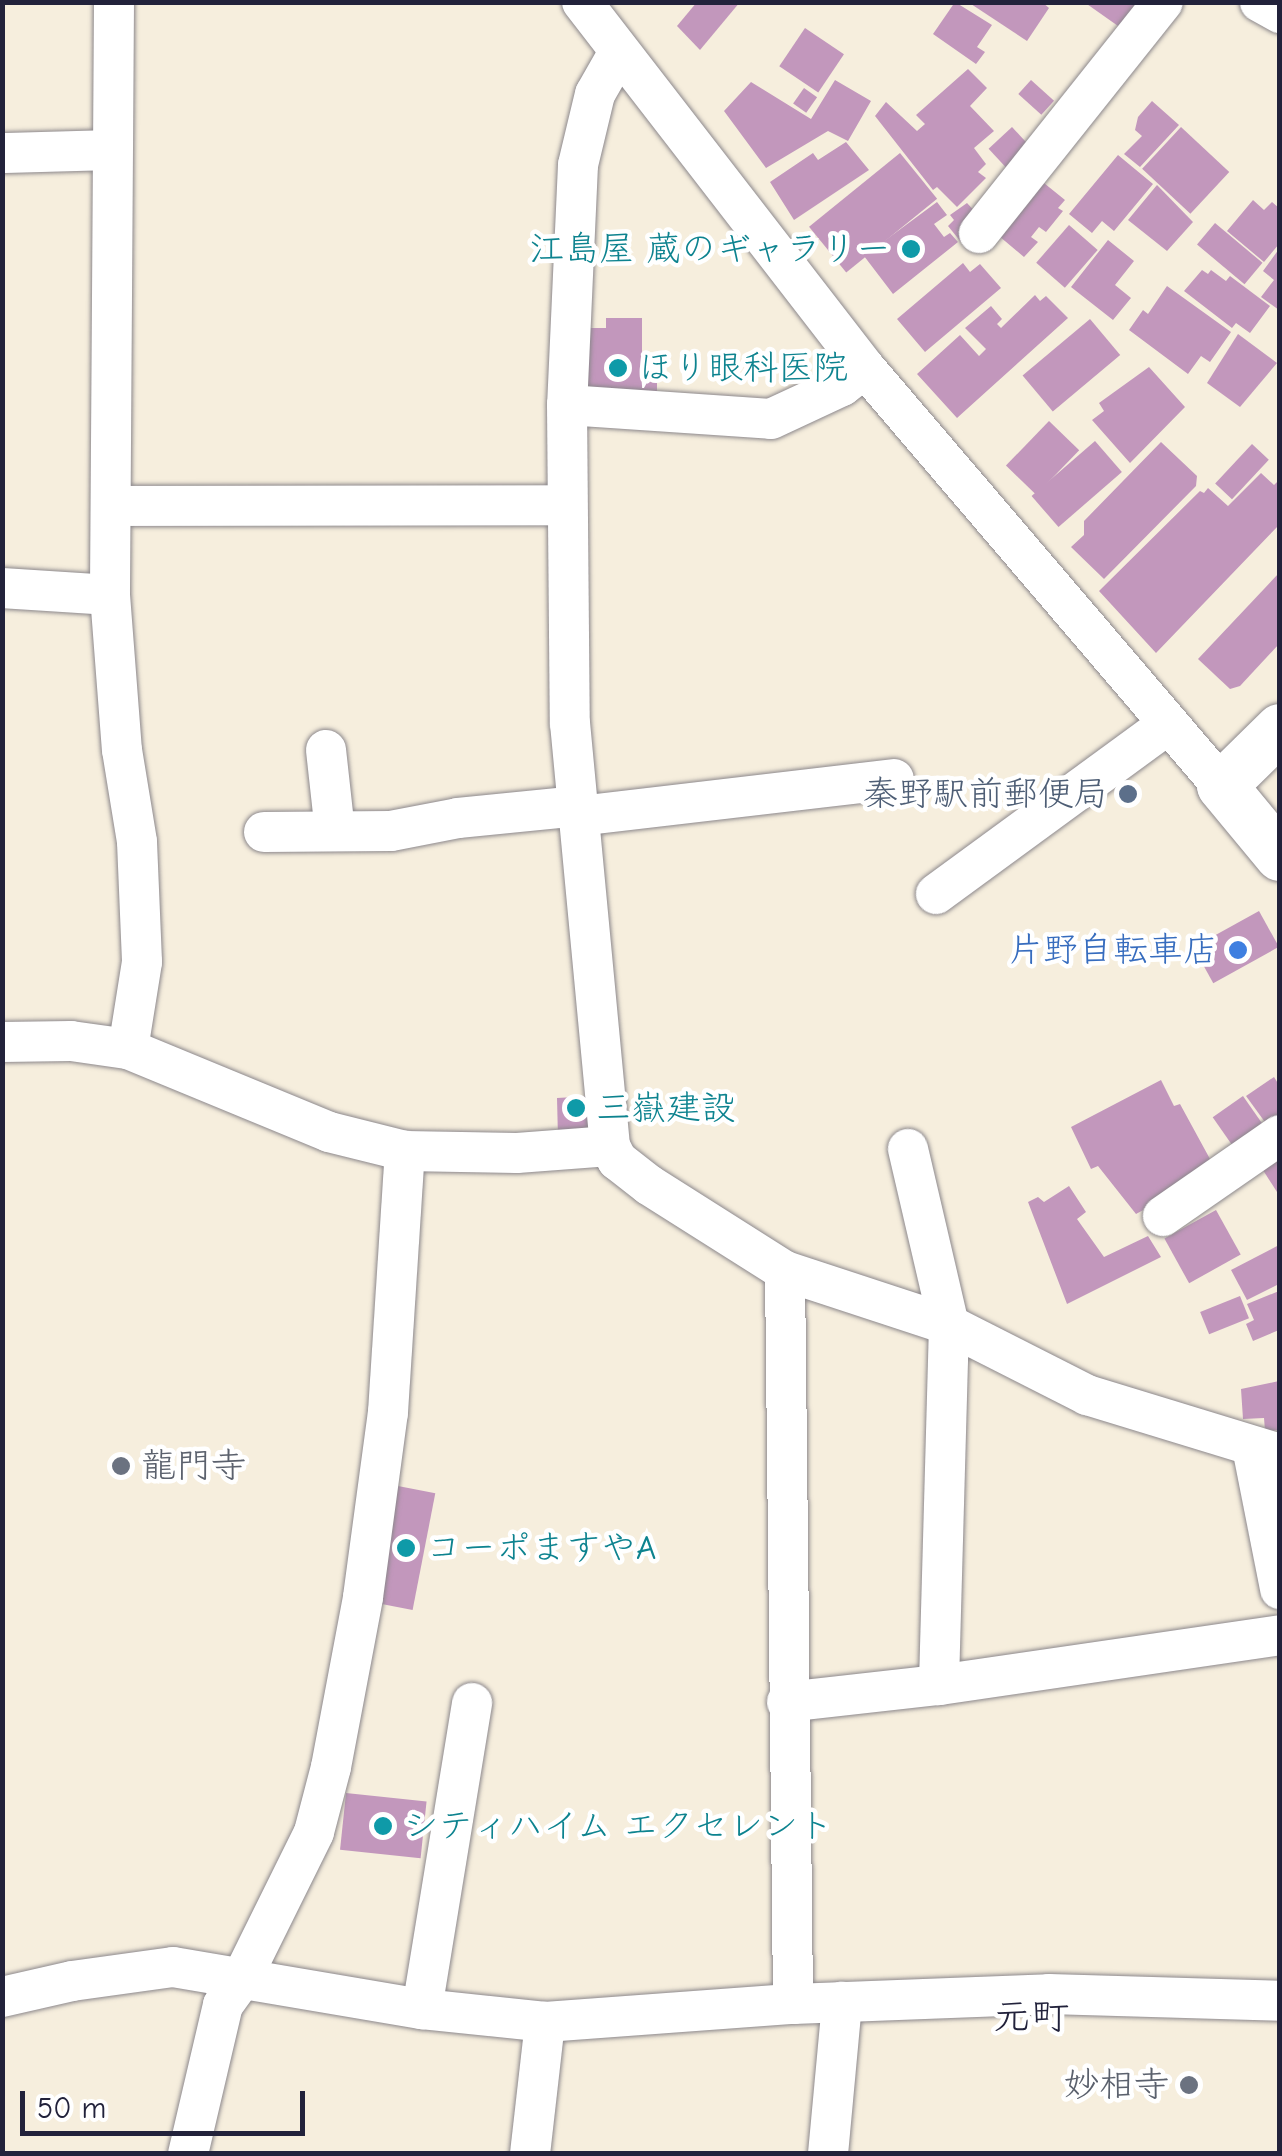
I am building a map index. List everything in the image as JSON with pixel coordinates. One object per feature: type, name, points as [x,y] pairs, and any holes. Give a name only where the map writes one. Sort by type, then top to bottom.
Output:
[{"type":"main road","points":[[1280,729],[1222,786],[1280,856]]},
{"type":"street","points":[[114,2],[110,150],[114,506],[110,595],[122,750],[138,859],[142,962],[128,1049]]},
{"type":"street","points":[[582,2],[865,368],[1222,786]]},
{"type":"street","points":[[978,233],[1163,2]]},
{"type":"street","points":[[1262,3],[1280,13]]},
{"type":"street","points":[[620,52],[595,94],[578,165],[567,505],[570,722],[610,1146],[617,1160],[649,1185],[785,1271],[949,1325],[1087,1395],[1266,1450],[1280,1589]]},
{"type":"street","points":[[2,153],[110,150]]},
{"type":"street","points":[[568,405],[772,419],[842,386],[865,368]]},
{"type":"street","points":[[114,506],[567,505]]},
{"type":"street","points":[[2,588],[110,595]]},
{"type":"street","points":[[936,894],[1168,724]]},
{"type":"street","points":[[326,750],[334,831]]},
{"type":"street","points":[[264,832],[391,830],[458,818],[578,811],[894,779]]},
{"type":"street","points":[[2,1042],[71,1041],[128,1049],[329,1132],[404,1151],[517,1152],[610,1146]]},
{"type":"street","points":[[1163,1216],[1280,1135]]},
{"type":"street","points":[[908,1149],[949,1325],[940,1685]]},
{"type":"street","points":[[188,2154],[223,2006],[240,1982],[314,1832],[330,1768],[363,1596],[388,1412],[404,1151]]},
{"type":"street","points":[[785,1271],[793,2004]]},
{"type":"street","points":[[787,1702],[940,1685],[1280,1635]]},
{"type":"street","points":[[422,2009],[472,1703]]},
{"type":"street","points":[[2,1997],[72,1981],[173,1967],[203,1969],[240,1982],[422,2009],[545,2022],[793,2004],[1049,1994],[1280,2001]]},
{"type":"street","points":[[828,2154],[842,2002]]},
{"type":"street","points":[[530,2154],[545,2022]]},
{"type":"building","points":[[697,2],[740,2],[700,50],[677,26]]},
{"type":"building","points":[[955,2],[992,25],[977,47],[985,52],[976,64],[933,34]]},
{"type":"building","points":[[968,2],[1042,2],[1049,8],[1027,41]]},
{"type":"building","points":[[1084,2],[1149,2],[1128,33]]},
{"type":"building","points":[[805,28],[844,54],[818,92],[779,66]]},
{"type":"building","points":[[968,69],[987,88],[970,106],[994,131],[974,148],[986,164],[978,172],[986,178],[957,207],[937,187],[933,190],[875,116],[886,102],[917,131],[925,124],[916,115]]},
{"type":"building","points":[[835,80],[871,101],[848,141],[828,131],[766,168],[724,111],[751,82],[811,119]]},
{"type":"building","points":[[1031,80],[1054,101],[1041,115],[1018,94]]},
{"type":"building","points":[[804,88],[817,97],[806,113],[793,104]]},
{"type":"building","points":[[1152,101],[1179,125],[1140,167],[1124,154],[1142,136],[1135,130],[1138,117]]},
{"type":"building","points":[[1012,127],[1035,151],[1011,173],[989,149]]},
{"type":"building","points":[[1181,127],[1229,172],[1190,214],[1142,169]]},
{"type":"building","points":[[846,142],[869,170],[794,220],[770,182],[813,153],[818,160]]},
{"type":"building","points":[[900,153],[937,199],[846,272],[809,227]]},
{"type":"building","points":[[1118,155],[1153,184],[1114,231],[1102,221],[1092,233],[1069,214]]},
{"type":"building","points":[[1039,179],[1065,200],[1058,208],[1063,211],[1046,232],[1039,227],[1031,237],[1038,242],[1024,257],[993,231]]},
{"type":"building","points":[[1157,185],[1193,222],[1167,251],[1128,220]]},
{"type":"building","points":[[1253,200],[1264,210],[1272,202],[1279,208],[1279,244],[1264,262],[1227,231]]},
{"type":"building","name":"江島屋 蔵のギャラリー","points":[[937,202],[947,215],[934,224],[944,237],[950,233],[958,242],[893,294],[864,256]]},
{"type":"building","points":[[967,203],[980,217],[961,242],[948,226],[954,220],[950,215]]},
{"type":"building","points":[[1215,223],[1262,263],[1244,284],[1197,244]]},
{"type":"building","points":[[1069,225],[1098,250],[1065,288],[1036,263]]},
{"type":"building","points":[[1108,240],[1134,261],[1115,285],[1131,298],[1113,320],[1071,287]]},
{"type":"building","points":[[1279,249],[1279,310],[1261,297],[1274,280],[1263,271]]},
{"type":"building","points":[[963,263],[970,272],[980,264],[1001,288],[925,352],[897,319]]},
{"type":"building","points":[[1202,270],[1208,274],[1211,270],[1226,281],[1230,276],[1270,306],[1250,333],[1236,323],[1232,328],[1184,291]]},
{"type":"building","points":[[1167,286],[1231,332],[1210,362],[1201,356],[1188,374],[1129,330],[1143,310],[1148,314]]},
{"type":"building","points":[[1035,295],[1040,301],[1046,296],[1068,318],[957,418],[917,374],[960,335],[979,356],[986,349],[965,328],[991,306],[1002,319],[997,324],[1001,328]]},
{"type":"building","name":"ほり眼科医院","points":[[606,318],[642,318],[642,355],[647,355],[647,381],[657,381],[657,403],[588,398],[588,328],[606,328]]},
{"type":"building","points":[[1090,319],[1120,355],[1053,412],[1023,376]]},
{"type":"building","points":[[1238,334],[1277,363],[1240,407],[1207,383]]},
{"type":"building","points":[[1149,367],[1185,407],[1130,463],[1092,420],[1104,411],[1099,403]]},
{"type":"building","points":[[1049,421],[1079,450],[1036,495],[1006,466]]},
{"type":"building","points":[[1095,441],[1122,472],[1059,527],[1032,496]]},
{"type":"building","points":[[1161,442],[1197,476],[1196,486],[1104,579],[1071,547],[1084,535],[1084,521]]},
{"type":"building","points":[[1252,444],[1269,460],[1232,499],[1215,483]]},
{"type":"building","points":[[1261,473],[1274,485],[1279,480],[1279,525],[1156,653],[1099,591],[1200,491],[1204,493],[1208,488],[1228,506]]},
{"type":"building","points":[[1279,573],[1279,644],[1240,686],[1230,689],[1198,659]]},
{"type":"building","name":"片野自転車店","points":[[1259,911],[1279,947],[1213,983],[1193,947]]},
{"type":"building","points":[[1274,1077],[1279,1085],[1279,1122],[1270,1129],[1246,1096]]},
{"type":"building","points":[[1161,1080],[1174,1106],[1180,1104],[1216,1170],[1136,1214],[1098,1166],[1091,1169],[1071,1127]]},
{"type":"building","name":"三嶽建設","points":[[593,1096],[595,1119],[578,1137],[558,1138],[557,1098]]},
{"type":"building","points":[[1243,1096],[1267,1130],[1237,1152],[1213,1117]]},
{"type":"building","points":[[1279,1154],[1279,1191],[1277,1192],[1261,1167]]},
{"type":"building","points":[[1069,1186],[1086,1212],[1077,1219],[1104,1257],[1148,1236],[1161,1257],[1067,1304],[1028,1202],[1038,1197],[1044,1202]]},
{"type":"building","points":[[1216,1210],[1241,1255],[1189,1283],[1164,1239]]},
{"type":"building","points":[[1279,1245],[1279,1284],[1247,1300],[1231,1270]]},
{"type":"building","points":[[1279,1291],[1279,1330],[1253,1341],[1246,1324],[1254,1320],[1247,1304]]},
{"type":"building","points":[[1240,1296],[1249,1318],[1209,1334],[1200,1312]]},
{"type":"building","points":[[1279,1381],[1279,1430],[1265,1431],[1264,1418],[1243,1419],[1241,1389]]},
{"type":"building","name":"コーポますやA","points":[[398,1486],[435,1493],[413,1610],[375,1603]]},
{"type":"building","name":"シティハイム エクセレント","points":[[346,1793],[427,1801],[421,1858],[340,1850]]},
{"type":"place","name":"江島屋 蔵のギャラリー","points":[[911,249]]},
{"type":"place","name":"ほり眼科医院","points":[[618,368]]},
{"type":"place","name":"秦野駅前郵便局","points":[[1128,794]]},
{"type":"place","name":"片野自転車店","points":[[1238,950]]},
{"type":"place","name":"三嶽建設","points":[[576,1108]]},
{"type":"place","name":"龍門寺","points":[[121,1466]]},
{"type":"place","name":"コーポますやA","points":[[406,1548]]},
{"type":"place","name":"シティハイム エクセレント","points":[[383,1826]]},
{"type":"place","name":"妙相寺","points":[[1189,2085]]},
{"type":"district","name":"元町","points":[[1031,2018]]}]
